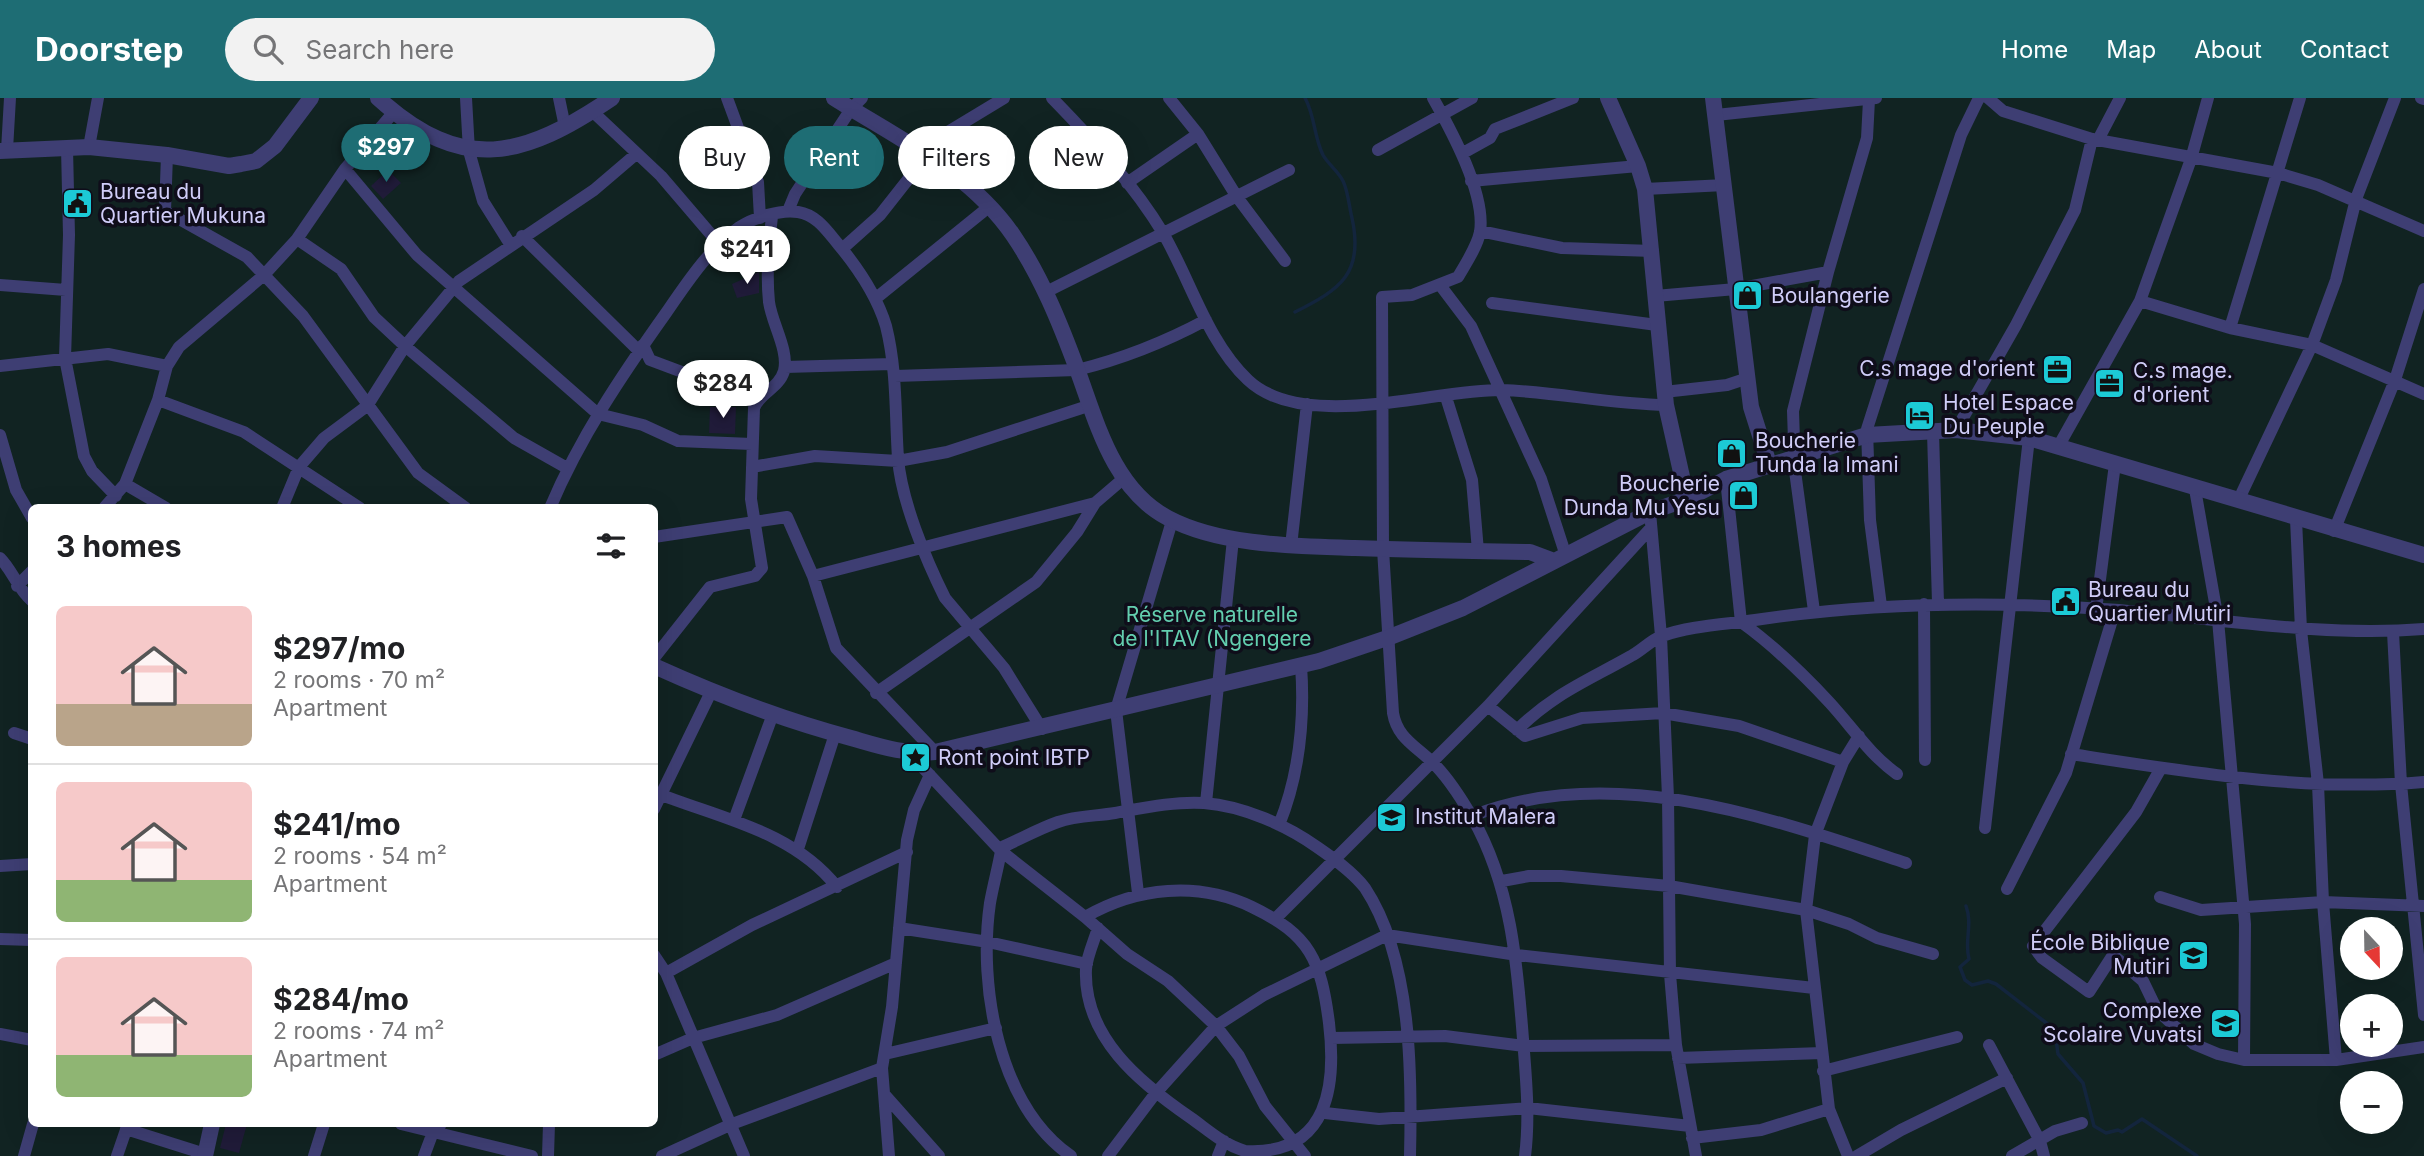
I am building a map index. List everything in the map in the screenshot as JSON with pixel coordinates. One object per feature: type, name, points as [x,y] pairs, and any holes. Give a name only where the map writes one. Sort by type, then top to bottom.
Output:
[{"type":"street","points":[[10,98],[4,151],[89,147],[167,155],[229,166],[256,161],[275,146],[311,98]]},
{"type":"street","points":[[89,147],[98,98]]},
{"type":"street","points":[[378,98],[434,140],[469,151],[539,140],[612,98]]},
{"type":"street","points":[[466,98],[469,151],[482,201],[510,244]]},
{"type":"street","points":[[559,98],[565,127]]},
{"type":"street","points":[[658,652],[710,587],[760,573],[753,520],[752,444],[758,399],[779,381],[785,367],[769,304],[766,217],[758,181],[727,98]]},
{"type":"street","points":[[834,98],[856,104],[898,135]]},
{"type":"street","points":[[958,126],[1004,98]]},
{"type":"street","points":[[1052,98],[1077,126]]},
{"type":"street","points":[[1169,98],[1198,134],[1237,197],[1285,261]]},
{"type":"street","points":[[1433,98],[1463,153],[1480,231],[1458,277],[1412,295],[1382,297],[1384,549],[1395,726],[1399,734],[1432,762],[1472,816],[1502,881],[1517,955],[1528,1108],[1525,1156]]},
{"type":"street","points":[[1378,150],[1472,98]]},
{"type":"street","points":[[1463,153],[1490,138],[1495,129],[1573,98]]},
{"type":"street","points":[[1608,98],[1638,166],[1645,190],[1653,251],[1665,399],[1687,499]]},
{"type":"street","points":[[1713,98],[1751,407],[1769,464]]},
{"type":"street","points":[[1881,606],[1870,520],[1867,435],[1961,135],[1979,98]]},
{"type":"street","points":[[1988,98],[2003,111],[2095,139],[2191,159],[2278,173],[2356,199],[2424,231]]},
{"type":"street","points":[[1956,430],[2075,210],[2095,139],[2120,98]]},
{"type":"street","points":[[2058,447],[2140,301],[2191,159],[2208,98]]},
{"type":"street","points":[[2230,328],[2300,98]]},
{"type":"street","points":[[2238,501],[2312,345],[2336,280],[2356,199],[2395,98]]},
{"type":"street","points":[[1716,115],[1873,99],[1867,138],[1828,272],[1793,411],[1793,456],[1814,611]]},
{"type":"street","points":[[788,211],[795,194],[856,104]]},
{"type":"street","points":[[592,111],[635,155],[661,176],[720,245]]},
{"type":"street","points":[[108,504],[125,484],[158,400],[167,366],[179,347],[264,275],[297,239],[345,169],[394,112]]},
{"type":"street","points":[[1128,182],[1198,134]]},
{"type":"street","points":[[66,148],[69,235],[65,358],[84,456],[92,471],[117,496]]},
{"type":"street","points":[[167,155],[165,211],[224,241],[247,257],[303,316],[418,473],[461,504]]},
{"type":"street","points":[[284,504],[299,467],[324,438],[367,405],[405,346],[455,290],[459,281],[510,244],[594,190],[635,155]]},
{"type":"street","points":[[1471,181],[1638,166]]},
{"type":"street","points":[[345,169],[417,255],[598,414],[643,425],[678,441],[752,444]]},
{"type":"street","points":[[1046,292],[1237,197],[1263,180],[1289,170]]},
{"type":"street","points":[[1128,184],[1163,233],[1206,320],[1250,382],[1280,396],[1307,404],[1382,404],[1498,390],[1538,392],[1615,404],[1665,399],[1748,378]]},
{"type":"street","points":[[1645,190],[1725,185]]},
{"type":"street","points":[[842,249],[880,215],[900,189]]},
{"type":"street","points":[[970,189],[990,206],[1028,257],[1046,292],[1077,370],[1088,406],[1123,479],[1144,502],[1172,521],[1233,539],[1291,545],[1530,552],[1560,559]]},
{"type":"street","points":[[875,299],[990,206]]},
{"type":"street","points":[[553,504],[567,468],[640,348],[683,289],[720,245],[742,226],[788,211],[802,213],[819,221],[842,249],[875,299],[886,326],[894,370],[898,461],[921,546],[945,598],[1004,668],[1042,729]]},
{"type":"street","points":[[1480,231],[1562,248],[1653,251]]},
{"type":"street","points":[[522,236],[650,360],[698,378],[709,372],[746,389],[758,399]]},
{"type":"street","points":[[297,239],[341,269],[374,317],[405,346],[514,438],[567,468]]},
{"type":"street","points":[[1655,296],[1736,289],[1828,272]]},
{"type":"street","points":[[0,285],[66,290]]},
{"type":"street","points":[[1440,285],[1471,326],[1541,479],[1560,559]]},
{"type":"street","points":[[2334,531],[2395,380],[2424,289]]},
{"type":"street","points":[[2140,301],[2230,328],[2312,345],[2424,394]]},
{"type":"street","points":[[1492,303],[1657,325]]},
{"type":"street","points":[[785,367],[1077,370],[1104,364],[1175,337],[1206,320]]},
{"type":"street","points":[[0,366],[108,354],[167,366]]},
{"type":"street","points":[[1446,397],[1472,480],[1478,551]]},
{"type":"street","points":[[158,400],[244,432],[354,504]]},
{"type":"street","points":[[1291,545],[1307,404]]},
{"type":"street","points":[[752,467],[815,456],[898,461],[947,453],[1088,406]]},
{"type":"street","points":[[658,668],[711,692],[835,734],[911,755],[934,752],[1042,729],[1301,665],[1390,637],[1463,608],[1650,512],[1687,499],[1726,479],[1867,435],[1956,430],[2029,438],[2334,531],[2424,555]]},
{"type":"street","points":[[1925,760],[1931,603],[1933,432]]},
{"type":"street","points":[[0,435],[16,490],[28,511]]},
{"type":"street","points":[[1986,828],[2029,438]]},
{"type":"street","points":[[2096,610],[2115,464]]},
{"type":"street","points":[[876,694],[1036,582],[1077,532],[1095,503],[1123,479]]},
{"type":"street","points":[[1726,479],[1741,622],[1764,638],[1897,774]]},
{"type":"street","points":[[125,484],[159,504]]},
{"type":"street","points":[[2195,488],[2218,620],[2243,908],[2245,1060]]},
{"type":"street","points":[[814,576],[921,546],[1095,503]]},
{"type":"street","points":[[1650,512],[1661,636],[1662,713],[1668,797],[1670,974],[1677,1051],[1696,1156]]},
{"type":"street","points":[[658,536],[787,517],[814,576],[836,648],[876,694],[934,752]]},
{"type":"street","points":[[2296,519],[2301,630],[2318,784],[2323,902],[2336,1060]]},
{"type":"street","points":[[1138,893],[1116,710],[1172,521]]},
{"type":"street","points":[[1276,918],[1488,706],[1650,530]]},
{"type":"street","points":[[1206,803],[1233,539]]},
{"type":"street","points":[[0,558],[10,569],[17,586],[28,597]]},
{"type":"street","points":[[17,586],[28,575]]},
{"type":"street","points":[[1517,730],[1544,704],[1568,688],[1633,655],[1661,636],[1814,611],[1931,603],[2010,604],[2115,610],[2301,630],[2393,632],[2424,629]]},
{"type":"street","points":[[2007,889],[2066,773],[2115,610]]},
{"type":"street","points":[[2393,632],[2401,784],[2418,905],[2424,1015]]},
{"type":"street","points":[[1279,825],[1299,762],[1303,698],[1301,665]]},
{"type":"street","points":[[658,791],[711,692]]},
{"type":"street","points":[[1488,706],[1517,730],[1530,736],[1583,718],[1662,713],[1739,726],[1843,762]]},
{"type":"street","points":[[734,820],[773,714]]},
{"type":"street","points":[[13,733],[28,738]]},
{"type":"street","points":[[798,849],[835,734]]},
{"type":"street","points":[[1848,1156],[1829,1109],[1806,911],[1815,835],[1843,762],[1859,736]]},
{"type":"street","points":[[2071,754],[2231,779],[2318,784],[2424,782]]},
{"type":"street","points":[[911,755],[1001,850],[1127,954],[1168,981],[1216,1026],[1239,1056],[1265,1106],[1301,1152]]},
{"type":"street","points":[[2161,768],[2136,813],[2033,946],[2042,958],[2089,992],[2113,955],[2143,981],[2157,1010],[2194,1044],[2245,1060],[2336,1060],[2424,1047]]},
{"type":"street","points":[[889,1156],[882,1068],[907,852],[914,810],[930,775]]},
{"type":"street","points":[[658,793],[734,820],[798,849],[837,887]]},
{"type":"street","points":[[1472,816],[1513,803],[1553,796],[1668,797],[1815,835],[1906,863]]},
{"type":"street","points":[[1001,850],[1060,822],[1129,810],[1206,803],[1300,834],[1335,859],[1363,886],[1387,935],[1403,999],[1411,1117],[1409,1156]]},
{"type":"street","points":[[1001,850],[990,904],[988,942],[990,997],[996,1028],[1014,1087],[1036,1122],[1071,1156]]},
{"type":"street","points":[[666,973],[752,925],[907,852]]},
{"type":"street","points":[[0,866],[28,864]]},
{"type":"street","points":[[1502,881],[1529,876],[1561,876],[1669,887],[1806,911],[1849,925],[1877,938],[1933,954]]},
{"type":"street","points":[[1085,917],[1138,893],[1168,890],[1207,893],[1239,901],[1276,918],[1296,932],[1307,944],[1318,971],[1326,996],[1331,1038],[1331,1082],[1325,1113],[1313,1138],[1301,1152],[1262,1154],[1224,1141],[1155,1094],[1131,1074],[1107,1041],[1092,1005],[1087,964],[1098,928]]},
{"type":"street","points":[[2161,897],[2201,910],[2323,902],[2418,905]]},
{"type":"street","points":[[899,928],[988,942],[1087,964]]},
{"type":"street","points":[[1108,1156],[1155,1094],[1216,1026],[1264,995],[1318,971],[1387,935],[1517,955],[1629,965],[1670,974],[1814,988]]},
{"type":"street","points":[[0,939],[28,940]]},
{"type":"street","points":[[658,961],[666,973],[744,1156]]},
{"type":"street","points":[[658,1053],[693,1038],[777,1015],[896,963]]},
{"type":"street","points":[[885,1054],[996,1028]]},
{"type":"street","points":[[0,1034],[28,1039]]},
{"type":"street","points":[[1331,1038],[1445,1036],[1524,1046],[1822,1053]]},
{"type":"street","points":[[1823,1071],[1957,1037]]},
{"type":"street","points":[[1989,1045],[2040,1141],[2044,1156]]},
{"type":"street","points":[[662,1156],[732,1124],[882,1068]]},
{"type":"street","points":[[1857,1156],[2007,1077]]},
{"type":"street","points":[[884,1093],[939,1156]]},
{"type":"street","points":[[1325,1113],[1379,1119],[1528,1108],[1691,1132],[1761,1130],[1829,1109]]},
{"type":"street","points":[[2011,1156],[2055,1131],[2082,1123]]},
{"type":"street","points":[[24,1156],[32,1127]]},
{"type":"street","points":[[117,1156],[127,1127]]},
{"type":"street","points":[[130,1127],[205,1155],[211,1127]]},
{"type":"street","points":[[314,1156],[323,1127]]},
{"type":"street","points":[[548,1156],[549,1127]]},
{"type":"street","points":[[424,1156],[437,1128],[532,1156]]},
{"type":"street","points":[[1218,1156],[1224,1141]]},
{"type":"green space","name":"Réserve naturelle de l'ITAV (Ngengere","points":[[0,98],[2424,98],[2424,1156],[0,1156]]},
{"type":"building","points":[[388,170],[401,183],[383,199],[371,186]]},
{"type":"building","points":[[759,272],[759,293],[737,298],[732,284]]},
{"type":"building","points":[[710,407],[736,407],[735,434],[709,433]]},
{"type":"building","points":[[225,1127],[246,1127],[239,1153],[220,1148]]},
{"type":"waterway","points":[[1295,312],[1336,287],[1345,277],[1355,253],[1355,237],[1346,189],[1341,177],[1323,155],[1305,98]]},
{"type":"waterway","points":[[1966,906],[1969,920],[1969,959],[1960,967],[1965,980],[1972,985],[1988,981],[1996,984],[2049,1025],[2055,1032],[2058,1054],[2083,1083],[2094,1126],[2106,1133],[2118,1130],[2122,1132],[2142,1119],[2197,1156]]},
{"type":"place","name":"Bureau du Quartier Mukuna","points":[[77,204]]},
{"type":"place","name":"Boulangerie","points":[[1748,296]]},
{"type":"place","name":"C.s mage d'orient","points":[[2058,369]]},
{"type":"place","name":"C.s mage. d'orient","points":[[2110,383]]},
{"type":"place","name":"Hotel Espace Du Peuple","points":[[1920,415]]},
{"type":"place","name":"Boucherie Tunda la Imani","points":[[1732,453]]},
{"type":"place","name":"Boucherie Dunda Mu Yesu","points":[[1743,496]]},
{"type":"place","name":"Bureau du Quartier Mutiri","points":[[2065,602]]},
{"type":"place","name":"Ront point IBTP","points":[[915,758]]},
{"type":"place","name":"Institut Malera","points":[[1392,817]]},
{"type":"place","name":"École Biblique Mutiri","points":[[2193,955]]},
{"type":"place","name":"Complexe Scolaire Vuvatsi","points":[[2225,1023]]}]
